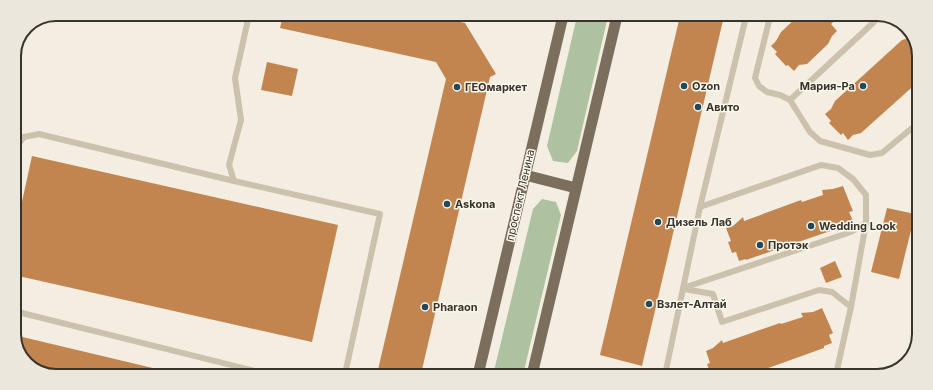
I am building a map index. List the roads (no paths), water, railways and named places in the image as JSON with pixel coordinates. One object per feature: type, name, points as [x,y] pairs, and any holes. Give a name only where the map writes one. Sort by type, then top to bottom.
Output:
[{"type":"main road","name":"проспект Ленина","points":[[479,369],[562,21]]},
{"type":"main road","points":[[533,369],[616,21]]},
{"type":"main road","points":[[525,175],[576,188]]},
{"type":"lane","points":[[234,181],[229,165],[240,120],[235,78],[248,21]]},
{"type":"lane","points":[[666,369],[700,207],[745,21]]},
{"type":"lane","points":[[769,21],[755,78],[759,86],[767,92],[780,95],[790,100],[810,132],[820,141],[870,155],[882,153],[912,128]]},
{"type":"lane","points":[[790,100],[875,21]]},
{"type":"lane","points":[[21,141],[24,137],[39,134],[234,181],[380,214],[346,369]]},
{"type":"lane","points":[[700,207],[822,165],[838,168],[853,179],[866,195],[866,223],[851,307],[837,369]]},
{"type":"lane","points":[[682,288],[851,232],[866,223]]},
{"type":"lane","points":[[682,288],[713,294],[722,322],[819,290],[832,292],[851,307]]},
{"type":"lane","points":[[21,313],[247,369]]},
{"type":"place","name":"Ozon","points":[[684,86]]},
{"type":"place","name":"Мария-Ра","points":[[863,86]]},
{"type":"place","name":"ГЕОмаркет","points":[[457,87]]},
{"type":"place","name":"Авито","points":[[698,107]]},
{"type":"place","name":"Askona","points":[[447,204]]},
{"type":"place","name":"Дизель Лаб","points":[[658,222]]},
{"type":"place","name":"Wedding Look","points":[[811,226]]},
{"type":"place","name":"Протэк","points":[[760,245]]},
{"type":"place","name":"Взлет-Алтай","points":[[649,304]]},
{"type":"place","name":"Pharaon","points":[[425,307]]}]
